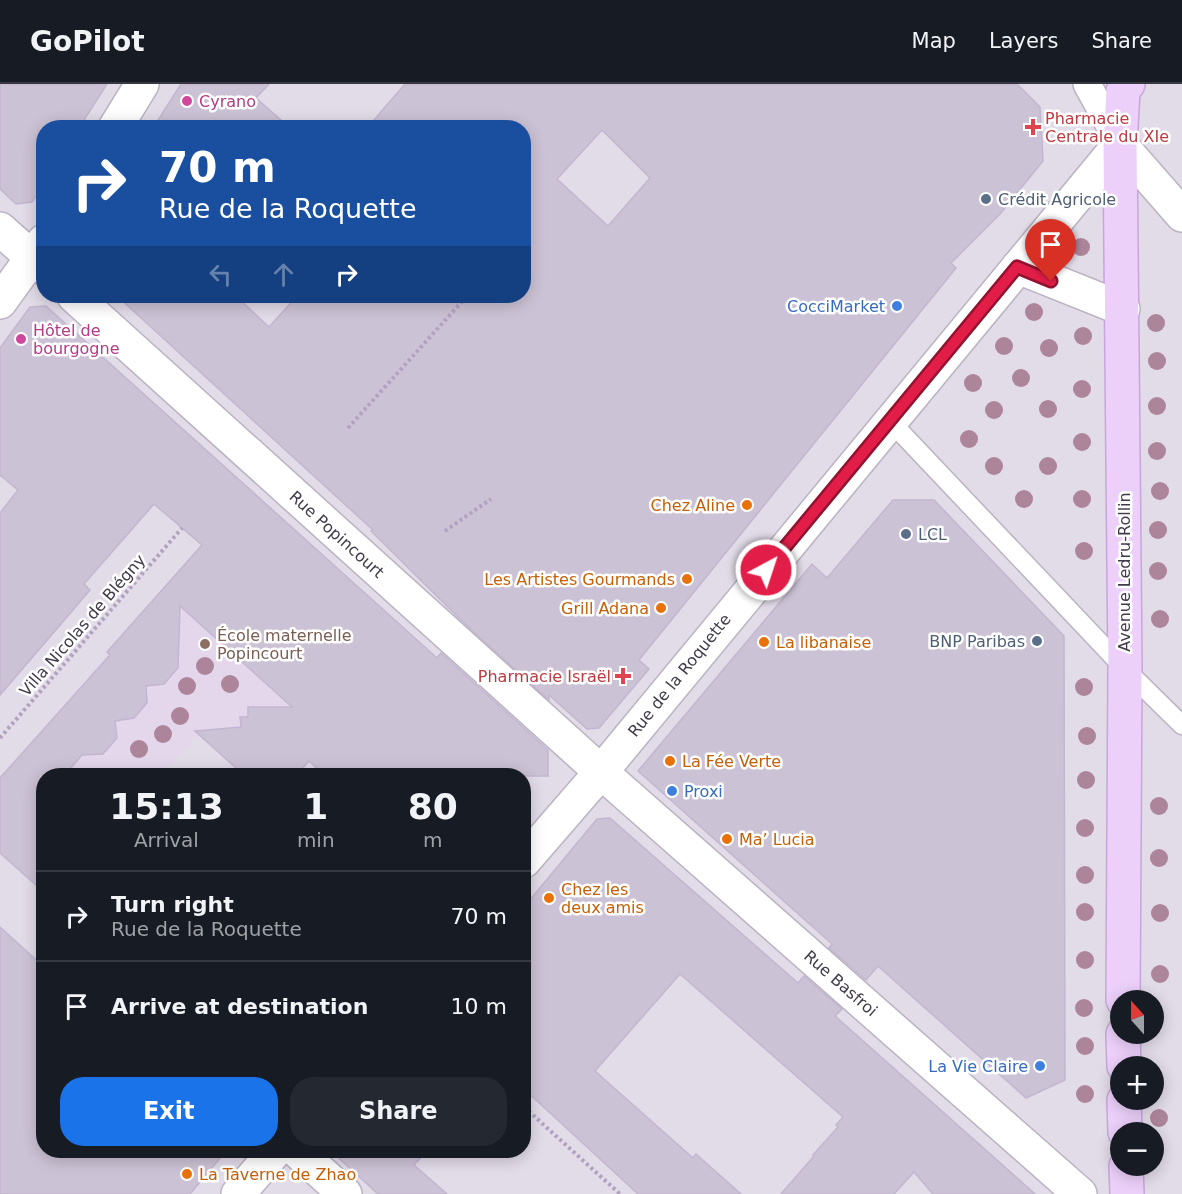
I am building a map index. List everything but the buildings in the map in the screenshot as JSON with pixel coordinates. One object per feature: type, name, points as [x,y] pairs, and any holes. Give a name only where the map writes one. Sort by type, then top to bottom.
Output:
[{"type":"main road","points":[[1120,144],[1123,91],[1128,84]]},
{"type":"main road","name":"Avenue Ledru-Rollin","points":[[1120,144],[1125,669],[1123,990]]},
{"type":"main road","points":[[1126,1176],[1127,1194]]},
{"type":"street","points":[[120,120],[142,84]]},
{"type":"street","points":[[1087,84],[1120,144],[1182,214]]},
{"type":"street","name":"Rue de la Roquette","points":[[531,853],[601,772],[1120,144]]},
{"type":"street","points":[[0,229],[36,253]]},
{"type":"street","points":[[0,302],[36,261]]},
{"type":"street","points":[[1017,267],[1123,309]]},
{"type":"street","name":"Rue Popincourt","points":[[82,303],[601,772]]},
{"type":"street","name":"Rue Basfroi","points":[[601,772],[1080,1194]]},
{"type":"street","points":[[238,1194],[269,1158]]},
{"type":"street","points":[[305,1158],[345,1194]]},
{"type":"lane","points":[[891,422],[1125,669],[1182,725]]},
{"type":"path","points":[[348,428],[460,303]]},
{"type":"path","points":[[445,531],[491,499]]},
{"type":"path","name":"Villa Nicolas de Blégny","points":[[0,738],[182,528]]},
{"type":"path","points":[[531,1113],[620,1194]]},
{"type":"shaded area","points":[[0,84],[1182,84],[1182,1194],[0,1194]]},
{"type":"shaded area","name":"École maternelle Popincourt","points":[[250,491],[332,680],[255,768],[234,768],[198,734],[168,768],[36,768],[36,777],[0,778]]},
{"type":"place","name":"Cyrano","points":[[187,101]]},
{"type":"place","name":"Pharmacie Centrale du XIe","points":[[1033,127]]},
{"type":"place","name":"Crédit Agricole","points":[[986,199]]},
{"type":"place","name":"CocciMarket","points":[[897,306]]},
{"type":"place","name":"Hôtel de bourgogne","points":[[21,339]]},
{"type":"place","name":"Chez Aline","points":[[747,505]]},
{"type":"place","name":"LCL","points":[[906,534]]},
{"type":"place","name":"Les Artistes Gourmands","points":[[687,579]]},
{"type":"place","name":"Grill Adana","points":[[661,608]]},
{"type":"place","name":"BNP Paribas","points":[[1037,641]]},
{"type":"place","name":"La libanaise","points":[[764,642]]},
{"type":"place","name":"École maternelle Popincourt","points":[[205,644]]},
{"type":"place","name":"Pharmacie Israël","points":[[623,676]]},
{"type":"place","name":"La Fée Verte","points":[[670,761]]},
{"type":"place","name":"Proxi","points":[[672,791]]},
{"type":"place","name":"Ma’ Lucia","points":[[727,839]]},
{"type":"place","name":"Chez les deux amis","points":[[549,898]]},
{"type":"place","name":"La Vie Claire","points":[[1040,1066]]},
{"type":"place","name":"La Taverne de Zhao","points":[[187,1174]]},
{"type":"route","points":[[766,570],[891,422],[1017,267],[1051,281]]}]
